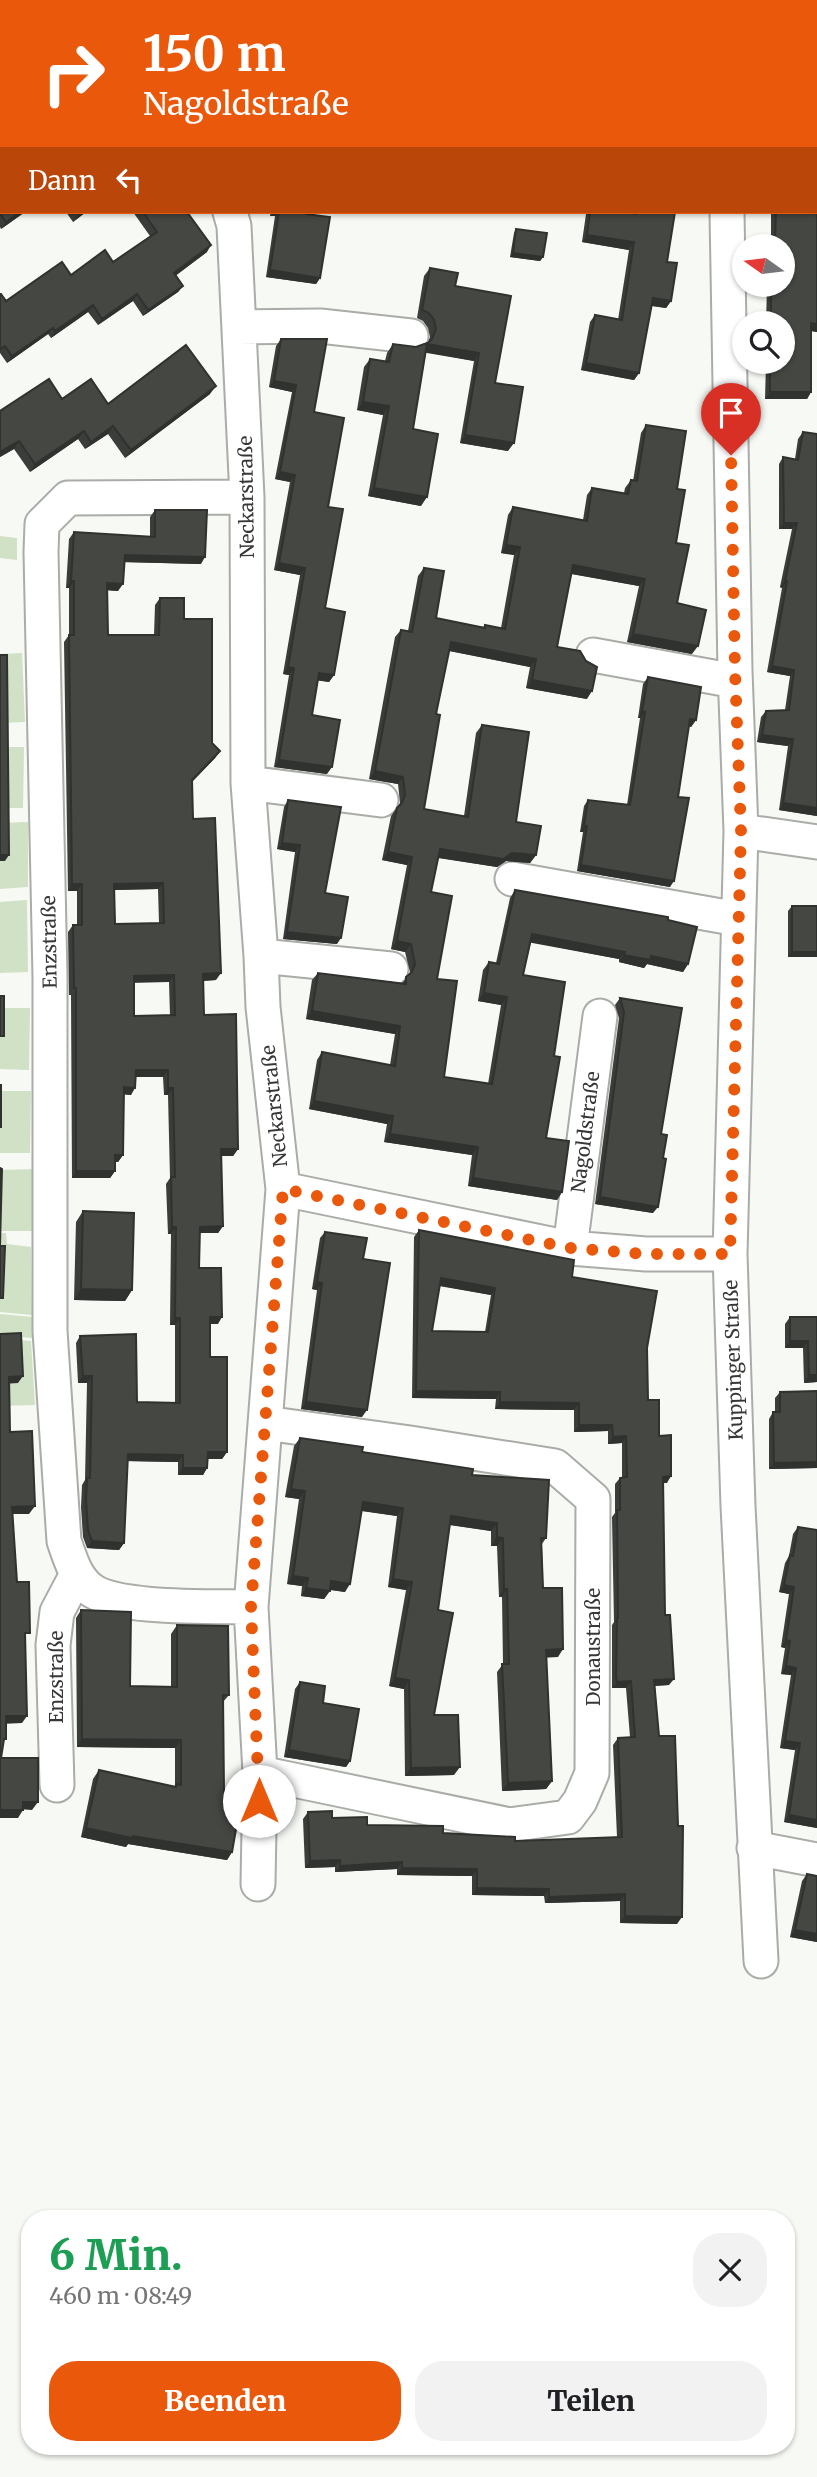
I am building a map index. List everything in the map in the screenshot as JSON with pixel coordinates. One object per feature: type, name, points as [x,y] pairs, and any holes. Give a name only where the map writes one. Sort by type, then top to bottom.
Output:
[{"type":"street","name":"Neckarstraße","points":[[231,214],[234,226],[247,497],[248,783],[261,957],[262,1007],[283,1189],[251,1607],[260,1773],[258,1884]]},
{"type":"street","name":"Kuppinger Straße","points":[[727,214],[735,681],[741,831],[730,1254],[738,1506],[761,1961]]},
{"type":"street","points":[[239,327],[320,326],[411,336]]},
{"type":"street","name":"Enzstraße","points":[[57,1785],[53,1645],[57,1612],[77,1574],[64,1541],[50,1331],[50,977],[42,524],[68,498],[247,497]]},
{"type":"street","points":[[593,654],[735,681]]},
{"type":"street","points":[[248,783],[381,800]]},
{"type":"street","points":[[741,831],[817,842]]},
{"type":"street","points":[[512,879],[738,919]]},
{"type":"street","points":[[261,957],[391,969]]},
{"type":"street","name":"Nagoldstraße","points":[[570,1248],[600,1016]]},
{"type":"street","points":[[283,1189],[570,1248],[646,1254],[730,1254]]},
{"type":"street","name":"Donaustraße","points":[[260,1773],[510,1825],[569,1816],[580,1801],[592,1773],[593,1499],[555,1466],[265,1423]]},
{"type":"street","points":[[77,1574],[91,1590],[156,1606],[251,1607]]},
{"type":"street","points":[[754,1848],[817,1860]]},
{"type":"green space","points":[[0,536],[17,538],[17,560],[0,558]]},
{"type":"green space","points":[[22,653],[25,722],[0,723],[0,654]]},
{"type":"green space","points":[[0,747],[24,747],[23,808],[0,808]]},
{"type":"green space","points":[[28,822],[28,887],[0,889],[0,823]]},
{"type":"green space","points":[[27,900],[28,972],[0,973],[0,902]]},
{"type":"green space","points":[[0,1008],[30,1008],[29,1070],[0,1069]]},
{"type":"green space","points":[[0,1091],[31,1091],[30,1153],[0,1153]]},
{"type":"green space","points":[[34,1169],[33,1231],[0,1231],[0,1170]]},
{"type":"green space","points":[[0,1233],[6,1233],[7,1244],[31,1247],[32,1315],[0,1312]]},
{"type":"green space","points":[[0,1314],[33,1317],[32,1338],[0,1335]]},
{"type":"green space","points":[[0,1338],[31,1341],[35,1405],[0,1406]]},
{"type":"building","points":[[1,214],[17,214],[6,222]]},
{"type":"building","points":[[144,214],[188,214],[211,245],[174,273],[183,286],[148,310],[137,294],[102,319],[93,305],[12,356],[5,346],[0,349],[0,294],[6,301],[62,262],[71,275],[105,250],[113,262],[157,232]]},
{"type":"building","points":[[279,214],[330,217],[320,278],[270,270]]},
{"type":"building","points":[[590,214],[675,214],[667,262],[677,263],[671,301],[653,298],[639,373],[586,363],[595,315],[622,320],[634,242],[587,235]]},
{"type":"building","points":[[776,214],[817,214],[817,324],[811,323],[811,392],[770,392],[770,374],[795,374],[795,311],[771,311],[771,298],[795,297],[795,234],[775,234]]},
{"type":"building","points":[[516,229],[547,233],[543,257],[513,253]]},
{"type":"building","points":[[430,268],[458,273],[455,286],[511,296],[495,383],[523,387],[514,443],[465,435],[479,353],[427,344],[436,329],[429,313],[422,310]]},
{"type":"building","points":[[281,339],[327,339],[314,412],[344,418],[328,507],[343,509],[325,608],[345,612],[334,675],[319,673],[312,715],[340,720],[332,767],[279,760],[294,668],[288,667],[305,568],[279,563],[295,475],[280,472],[296,385],[274,381]]},
{"type":"building","points":[[427,343],[413,429],[438,434],[427,497],[374,488],[389,406],[363,402],[370,359],[389,362],[393,344],[416,347]]},
{"type":"building","points":[[186,345],[216,386],[131,450],[113,426],[91,442],[84,431],[35,464],[19,441],[0,452],[0,411],[49,379],[62,399],[91,379],[108,404]]},
{"type":"building","points":[[646,425],[686,431],[677,489],[685,490],[676,543],[689,545],[677,603],[706,610],[698,646],[633,634],[645,579],[573,565],[557,647],[580,651],[586,661],[597,667],[592,691],[532,680],[536,659],[451,642],[436,714],[440,715],[424,809],[468,817],[482,725],[529,732],[516,822],[541,826],[536,855],[512,853],[503,859],[440,849],[431,892],[452,896],[437,979],[457,981],[444,1077],[492,1084],[507,997],[484,993],[489,962],[499,964],[515,890],[668,917],[668,920],[697,927],[688,964],[651,956],[650,960],[624,955],[625,952],[532,934],[523,975],[565,982],[554,1056],[560,1057],[546,1138],[569,1141],[562,1192],[473,1178],[478,1147],[390,1134],[393,1116],[314,1101],[322,1052],[395,1066],[400,1026],[312,1011],[318,973],[406,984],[406,977],[415,964],[411,944],[397,941],[412,857],[388,852],[397,808],[405,795],[403,777],[375,771],[401,630],[412,632],[424,568],[444,571],[436,618],[485,628],[485,625],[505,629],[520,547],[506,545],[513,507],[587,521],[592,488],[628,494],[631,480],[637,481]]},
{"type":"building","points":[[803,432],[817,434],[817,808],[783,803],[793,739],[762,735],[766,711],[789,710],[794,670],[772,666],[797,523],[784,523],[783,457],[798,460]]},
{"type":"building","points":[[155,510],[207,510],[205,557],[125,555],[123,584],[107,583],[108,635],[159,635],[160,598],[184,598],[184,619],[212,619],[212,743],[220,751],[192,780],[193,819],[215,818],[221,973],[203,974],[204,1015],[236,1014],[238,1149],[221,1149],[223,1226],[200,1227],[199,1268],[221,1268],[222,1317],[210,1317],[210,1357],[227,1357],[227,1452],[208,1452],[207,1468],[183,1468],[183,1455],[128,1454],[124,1543],[92,1541],[88,1530],[86,1500],[87,1478],[90,1478],[92,1376],[83,1376],[80,1336],[136,1334],[137,1402],[180,1403],[180,1318],[175,1318],[176,1227],[172,1227],[171,1177],[175,1177],[173,1088],[168,1088],[168,1070],[136,1070],[135,1088],[124,1087],[123,1155],[115,1155],[115,1171],[76,1171],[76,988],[73,925],[82,925],[82,884],[72,884],[69,635],[74,635],[74,581],[71,581],[74,532],[155,537]],"holes":[[[163,883],[164,923],[115,924],[114,884]],[[174,975],[175,1015],[134,1016],[134,976]]]},
{"type":"building","points":[[0,655],[7,655],[9,855],[0,855]]},
{"type":"building","points":[[648,677],[701,687],[696,720],[690,719],[678,797],[689,798],[674,881],[581,865],[588,800],[630,805]]},
{"type":"building","points":[[288,800],[341,807],[325,893],[348,897],[341,938],[287,932],[300,845],[282,843]]},
{"type":"building","points":[[792,906],[817,906],[817,952],[792,952]]},
{"type":"building","points":[[0,996],[4,996],[4,1036],[0,1036]]},
{"type":"building","points":[[620,998],[682,1008],[661,1134],[667,1135],[658,1207],[600,1197],[624,1012]]},
{"type":"building","points":[[1,1085],[1,1127],[0,1127]]},
{"type":"building","points":[[0,1168],[2,1169],[0,1246]]},
{"type":"building","points":[[83,1211],[134,1213],[132,1290],[81,1289]]},
{"type":"building","points":[[419,1230],[574,1260],[572,1277],[657,1291],[647,1348],[648,1400],[659,1400],[659,1436],[671,1435],[671,1476],[663,1477],[665,1615],[670,1615],[674,1679],[654,1680],[659,1736],[675,1736],[678,1826],[683,1826],[682,1917],[625,1916],[625,1894],[549,1897],[549,1889],[477,1888],[477,1869],[402,1868],[402,1862],[340,1866],[340,1860],[310,1861],[308,1812],[332,1811],[332,1818],[367,1817],[367,1825],[443,1826],[443,1833],[515,1837],[515,1841],[622,1837],[618,1738],[635,1737],[631,1681],[617,1682],[616,1676],[617,1510],[620,1510],[620,1478],[627,1477],[626,1436],[613,1437],[612,1425],[579,1425],[579,1403],[500,1402],[500,1392],[416,1391]],"holes":[[[441,1278],[495,1288],[488,1332],[432,1331]]]},
{"type":"building","points":[[325,1232],[367,1238],[363,1259],[390,1263],[367,1410],[306,1402],[322,1283],[317,1282]]},
{"type":"building","points":[[0,1246],[5,1246],[3,1298],[0,1298]]},
{"type":"building","points":[[790,1317],[817,1317],[817,1375],[809,1375],[808,1341],[790,1341]]},
{"type":"building","points":[[21,1333],[23,1376],[9,1377],[10,1432],[32,1431],[35,1506],[12,1507],[17,1582],[29,1582],[30,1633],[25,1633],[27,1716],[6,1716],[6,1739],[1,1758],[38,1758],[38,1802],[23,1802],[23,1810],[0,1810],[0,1334]]},
{"type":"building","points":[[817,1391],[817,1462],[774,1463],[773,1412],[780,1412],[780,1392]]},
{"type":"building","points":[[300,1438],[363,1447],[362,1452],[473,1469],[472,1475],[549,1480],[546,1538],[541,1538],[543,1588],[562,1588],[563,1649],[546,1650],[552,1781],[508,1783],[502,1664],[509,1664],[507,1589],[504,1589],[503,1538],[497,1537],[497,1523],[451,1516],[438,1610],[453,1613],[434,1715],[458,1715],[460,1767],[411,1768],[409,1680],[395,1678],[412,1582],[393,1579],[403,1508],[363,1502],[350,1584],[331,1581],[330,1591],[306,1588],[308,1578],[293,1576],[305,1491],[291,1489]]},
{"type":"building","points":[[798,1527],[817,1530],[817,1820],[789,1815],[800,1743],[785,1741],[796,1668],[786,1666],[790,1641],[786,1640],[794,1587],[784,1585]]},
{"type":"building","points":[[81,1610],[131,1612],[130,1686],[177,1687],[177,1625],[228,1626],[229,1695],[223,1695],[224,1792],[242,1795],[232,1852],[133,1836],[132,1838],[86,1828],[99,1770],[176,1787],[176,1784],[181,1785],[181,1740],[82,1739]]},
{"type":"building","points":[[300,1682],[325,1686],[323,1703],[359,1709],[350,1761],[289,1750]]},
{"type":"building","points":[[807,1874],[817,1876],[817,1934],[795,1930]]},
{"type":"route","points":[[259,1801],[260,1773],[251,1607],[283,1189],[570,1248],[646,1254],[730,1254],[741,831],[731,455]]}]
